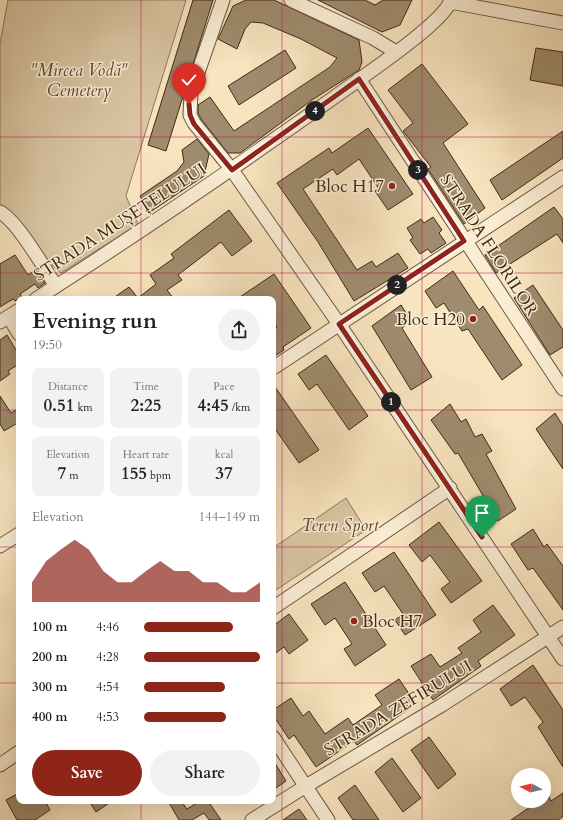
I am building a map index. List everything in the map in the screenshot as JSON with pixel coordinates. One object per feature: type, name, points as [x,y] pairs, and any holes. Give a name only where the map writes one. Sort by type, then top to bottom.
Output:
[{"type":"street","points":[[223,0],[191,93],[190,115],[194,124],[232,170],[339,324],[563,659]]},
{"type":"street","points":[[291,0],[373,38],[396,52]]},
{"type":"street","points":[[450,1],[563,23]]},
{"type":"street","name":"STRADA MUȘEȚELULUI","points":[[41,296],[232,170],[359,79],[441,16],[450,1]]},
{"type":"street","name":"STRADA FLORILOR","points":[[359,79],[464,241],[563,389]]},
{"type":"street","points":[[276,366],[563,177]]},
{"type":"street","points":[[0,212],[6,216],[21,234],[56,286]]},
{"type":"street","points":[[9,316],[16,329]]},
{"type":"street","points":[[276,606],[450,488]]},
{"type":"street","points":[[0,546],[16,536]]},
{"type":"street","name":"STRADA ZEFIRULUI","points":[[252,820],[442,705],[563,627]]},
{"type":"street","points":[[276,741],[328,820]]},
{"type":"street","points":[[0,765],[16,754]]},
{"type":"green space","name":"\"Mircea Vodă\" Cemetery","points":[[8,0],[186,0],[126,196],[138,224],[61,273],[0,218],[0,43]]},
{"type":"green space","name":"Teren Sport","points":[[346,498],[366,530],[276,590],[276,546]]},
{"type":"building","points":[[193,0],[213,0],[166,151],[148,145]]},
{"type":"building","points":[[246,0],[274,0],[359,40],[362,62],[359,70],[312,100],[240,153],[228,153],[201,119],[198,113],[198,105],[210,97],[234,131],[330,67],[337,58],[301,39],[263,23],[251,22],[245,29],[237,49],[218,39],[233,6]]},
{"type":"building","points":[[318,0],[365,0],[375,5],[383,0],[412,0],[400,25],[382,32]]},
{"type":"building","points":[[536,48],[563,52],[563,86],[530,80]]},
{"type":"building","points":[[285,50],[296,68],[239,105],[228,86]]},
{"type":"building","points":[[422,64],[468,124],[443,143],[485,208],[464,224],[428,169],[431,167],[403,131],[413,123],[388,90]]},
{"type":"building","name":"Bloc H17","points":[[368,128],[413,194],[388,210],[375,191],[379,189],[359,159],[337,175],[333,169],[303,189],[357,270],[372,261],[376,267],[398,253],[408,268],[354,301],[318,242],[277,183],[329,148],[332,153]]},
{"type":"building","points":[[563,131],[563,158],[502,200],[490,180]]},
{"type":"building","points":[[197,139],[209,154],[204,176],[150,212],[140,196],[177,171],[184,162],[182,150]]},
{"type":"building","points":[[554,207],[563,219],[563,243],[557,234],[496,273],[485,255]]},
{"type":"building","points":[[229,210],[252,241],[232,256],[221,242],[178,275],[182,280],[167,290],[172,296],[141,296],[156,284],[150,275],[174,258],[171,254]]},
{"type":"building","points":[[433,217],[442,230],[439,233],[446,243],[431,253],[428,249],[420,254],[410,240],[413,238],[407,228],[421,219],[424,223]]},
{"type":"building","points":[[15,255],[28,275],[36,270],[45,283],[38,288],[35,284],[20,294],[21,296],[16,296],[16,300],[13,299],[0,307],[0,264]]},
{"type":"building","name":"Bloc H20","points":[[453,271],[479,310],[483,306],[522,365],[502,380],[468,329],[462,331],[444,303],[436,308],[425,291]]},
{"type":"building","points":[[274,274],[311,328],[283,347],[284,350],[276,355],[276,296],[241,296]]},
{"type":"building","points":[[533,285],[563,330],[563,347],[550,355],[514,298]]},
{"type":"building","points":[[129,287],[136,296],[116,296]]},
{"type":"building","points":[[401,305],[411,321],[402,328],[432,377],[411,390],[372,326]]},
{"type":"building","points":[[7,335],[16,350],[16,366],[8,371],[10,374],[0,381],[0,340]]},
{"type":"building","points":[[326,355],[368,416],[349,430],[317,384],[309,390],[298,374]]},
{"type":"building","points":[[276,388],[319,450],[299,463],[276,430]]},
{"type":"building","points":[[0,396],[11,413],[16,410],[16,424],[4,431],[0,424]]},
{"type":"building","points":[[450,404],[461,422],[466,419],[475,437],[482,434],[492,451],[486,454],[516,509],[498,521],[458,453],[455,454],[431,420]]},
{"type":"building","points":[[555,413],[563,426],[563,469],[536,429]]},
{"type":"building","points":[[439,522],[482,581],[451,603],[441,589],[450,582],[430,555],[422,562],[409,545]]},
{"type":"building","points":[[533,529],[544,547],[547,544],[563,566],[563,610],[533,568],[528,570],[511,544]]},
{"type":"building","points":[[394,552],[436,615],[405,635],[395,620],[403,614],[384,586],[375,592],[362,573]]},
{"type":"building","name":"Bloc H7","points":[[345,582],[386,645],[355,666],[344,649],[352,644],[335,618],[325,625],[311,604]]},
{"type":"building","points":[[493,605],[515,635],[478,661],[481,666],[433,700],[411,666],[431,654],[440,667],[462,653],[458,648],[481,632],[473,620]]},
{"type":"building","points":[[289,614],[308,640],[289,654],[284,647],[276,653],[276,624]]},
{"type":"building","points":[[533,665],[563,710],[563,767],[538,727],[543,722],[525,697],[511,706],[500,689]]},
{"type":"building","points":[[399,679],[416,704],[357,745],[354,741],[316,767],[294,735],[289,739],[276,720],[276,708],[291,698],[303,716],[309,711],[325,734],[348,718],[353,725],[382,705],[375,695]]},
{"type":"building","points":[[429,737],[456,774],[438,789],[411,750]]},
{"type":"building","points":[[392,758],[421,798],[403,812],[375,772]]},
{"type":"building","points":[[276,765],[286,781],[276,788]]},
{"type":"building","points":[[355,785],[379,820],[353,820],[338,798]]},
{"type":"building","points":[[563,793],[563,816],[558,820],[511,820],[529,808],[551,808],[551,801]]},
{"type":"building","points":[[16,795],[16,804],[47,804],[50,810],[35,820],[17,820],[6,800]]},
{"type":"building","points":[[91,804],[108,804],[96,812]]},
{"type":"building","points":[[170,804],[183,804],[187,809],[195,804],[210,804],[221,820],[209,820],[204,813],[192,820],[179,820]]},
{"type":"building","points":[[299,809],[307,820],[283,820]]},
{"type":"place","name":"Bloc H17","points":[[392,186]]},
{"type":"place","name":"Bloc H20","points":[[473,319]]},
{"type":"place","name":"Bloc H7","points":[[354,621]]},
{"type":"route","points":[[189,104],[190,115],[194,124],[232,170],[359,79],[464,241],[339,324],[482,537]]}]
